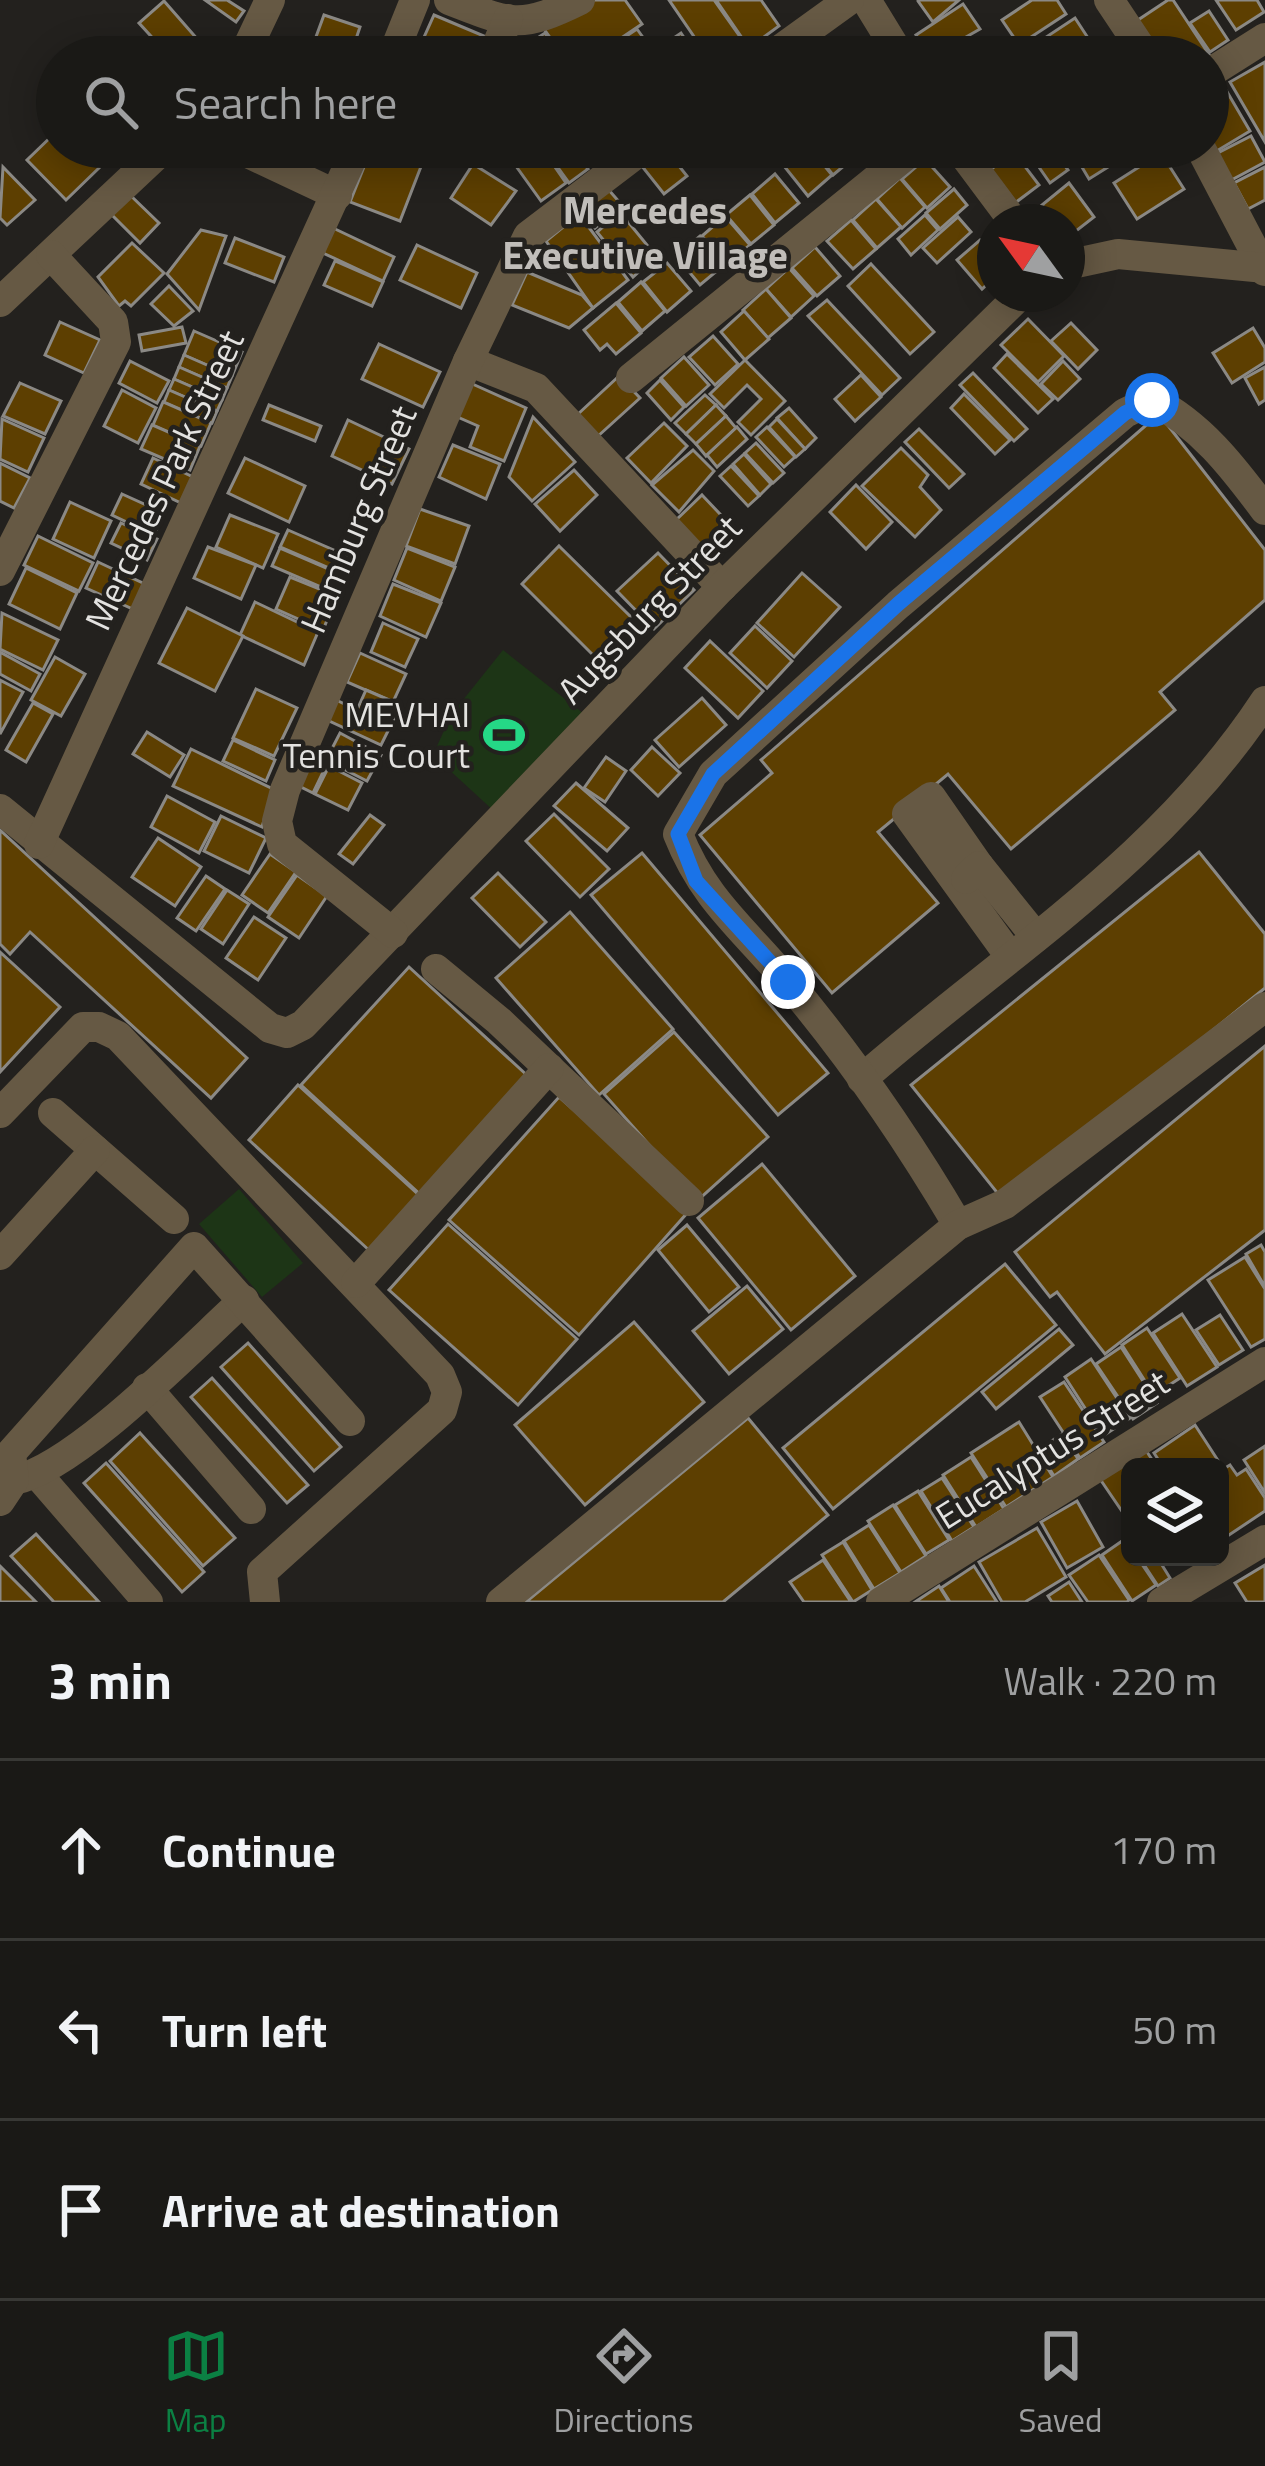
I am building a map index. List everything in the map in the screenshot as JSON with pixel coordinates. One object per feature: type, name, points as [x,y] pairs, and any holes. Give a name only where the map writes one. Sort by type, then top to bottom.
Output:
[{"type":"street","points":[[253,36],[270,0]]},
{"type":"street","points":[[400,36],[415,0]]},
{"type":"street","points":[[448,0],[508,19],[535,22],[580,0]]},
{"type":"street","points":[[799,36],[849,0]]},
{"type":"street","points":[[866,0],[888,36]]},
{"type":"street","points":[[1109,0],[1133,36]]},
{"type":"street","points":[[501,36],[508,19]]},
{"type":"street","points":[[1229,61],[1265,38]]},
{"type":"street","points":[[0,302],[143,168]]},
{"type":"street","points":[[280,168],[338,195]]},
{"type":"street","name":"Mercedes Park Street","points":[[39,844],[349,168]]},
{"type":"street","name":"Hamburg Street","points":[[393,933],[282,844],[277,821],[285,790],[468,361],[532,229],[616,168]]},
{"type":"street","points":[[631,378],[890,168]]},
{"type":"street","points":[[974,168],[1001,204]]},
{"type":"street","points":[[1211,168],[1264,268]]},
{"type":"street","points":[[1085,262],[1118,254],[1264,268]]},
{"type":"street","points":[[0,572],[116,342],[113,322],[51,255]]},
{"type":"street","name":"Augsburg Street","points":[[39,844],[270,1028],[287,1033],[303,1024],[393,933],[722,586],[1004,312]]},
{"type":"street","points":[[468,361],[536,388],[722,586]]},
{"type":"street","points":[[958,1226],[862,1079],[788,982],[696,881],[678,834],[713,774],[898,604],[1125,413],[1152,400],[1178,413],[1232,465],[1265,510]]},
{"type":"street","points":[[862,1079],[1127,864],[1219,770],[1265,701]]},
{"type":"street","points":[[0,809],[39,844]]},
{"type":"street","points":[[1009,956],[969,877],[1036,937]]},
{"type":"street","points":[[436,969],[689,1201]]},
{"type":"street","points":[[501,1602],[958,1226],[1005,1204],[1265,1007]]},
{"type":"street","points":[[0,1113],[83,1027],[99,1027],[118,1036],[440,1375],[447,1392],[442,1410],[262,1572],[265,1602]]},
{"type":"street","points":[[356,1283],[549,1068]]},
{"type":"street","points":[[53,1113],[174,1220]]},
{"type":"street","points":[[0,1256],[95,1150]]},
{"type":"street","points":[[148,1602],[18,1485],[11,1453],[194,1247],[350,1421]]},
{"type":"street","points":[[18,1485],[147,1388],[244,1300]]},
{"type":"street","name":"Eucalyptus Street","points":[[881,1602],[1265,1362]]},
{"type":"street","points":[[147,1388],[251,1509]]},
{"type":"street","points":[[1162,1602],[1265,1540]]},
{"type":"green space","name":"MEVHAI Tennis Court","points":[[503,650],[584,714],[495,812],[433,755],[451,715]]},
{"type":"green space","points":[[239,1189],[303,1263],[262,1297],[199,1224]]},
{"type":"building","points":[[205,0],[227,0],[244,11],[236,22]]},
{"type":"building","points":[[585,0],[625,0],[642,24],[624,36],[549,36],[544,29]]},
{"type":"building","points":[[669,0],[714,0],[739,36],[694,36]]},
{"type":"building","points":[[716,0],[761,0],[779,26],[765,36],[741,36]]},
{"type":"building","points":[[918,0],[959,0],[933,22],[918,1]]},
{"type":"building","points":[[1032,0],[1057,0],[1066,14],[1033,36],[1013,36],[1002,20]]},
{"type":"building","points":[[1173,0],[1197,36],[1144,36],[1135,22]]},
{"type":"building","points":[[1216,0],[1257,0],[1264,12],[1236,30]]},
{"type":"building","points":[[164,1],[195,36],[151,36],[139,23]]},
{"type":"building","points":[[963,4],[980,29],[968,36],[916,35]]},
{"type":"building","points":[[1209,11],[1225,36],[1199,36],[1190,23]]},
{"type":"building","points":[[324,15],[360,27],[357,36],[316,36]]},
{"type":"building","points":[[434,15],[484,36],[425,36]]},
{"type":"building","points":[[1075,18],[1087,36],[1048,36]]},
{"type":"building","points":[[1265,62],[1265,142],[1230,82]]},
{"type":"building","points":[[1229,95],[1250,131],[1229,144]]},
{"type":"building","points":[[1251,136],[1265,162],[1224,184],[1216,168],[1229,168],[1229,147]]},
{"type":"building","points":[[36,151],[36,168],[99,168],[66,200],[27,160]]},
{"type":"building","points":[[3,167],[35,200],[7,225],[0,218]]},
{"type":"building","points":[[1265,167],[1265,200],[1248,209],[1234,183]]},
{"type":"building","points":[[364,168],[420,168],[400,221],[350,202]]},
{"type":"building","points":[[470,168],[479,168],[516,191],[491,225],[451,198]]},
{"type":"building","points":[[517,168],[556,168],[566,183],[541,201]]},
{"type":"building","points":[[558,168],[587,168],[588,169],[569,183]]},
{"type":"building","points":[[643,168],[681,168],[687,176],[664,194]]},
{"type":"building","points":[[786,168],[826,168],[832,175],[808,196]]},
{"type":"building","points":[[915,168],[933,168],[950,187],[927,208],[902,179]]},
{"type":"building","points":[[993,168],[1026,168],[1039,185],[1009,204],[986,173]]},
{"type":"building","points":[[1040,168],[1067,168],[1068,170],[1050,183]]},
{"type":"building","points":[[1082,168],[1106,168],[1089,179]]},
{"type":"building","points":[[1138,168],[1171,168],[1184,189],[1137,219],[1114,183]]},
{"type":"building","points":[[775,174],[799,203],[775,223],[752,194]]},
{"type":"building","points":[[900,178],[925,207],[902,228],[877,199]]},
{"type":"building","points":[[1069,183],[1084,204],[1043,204]]},
{"type":"building","points":[[607,188],[622,205],[595,228],[581,211]]},
{"type":"building","points":[[954,189],[967,205],[940,229],[926,213]]},
{"type":"building","points":[[129,194],[159,223],[140,243],[110,213]]},
{"type":"building","points":[[750,195],[774,225],[751,244],[726,215]]},
{"type":"building","points":[[876,199],[901,227],[877,248],[853,220]]},
{"type":"building","points":[[620,212],[656,256],[633,277],[597,232]]},
{"type":"building","points":[[579,214],[628,280],[593,308],[546,241]]},
{"type":"building","points":[[925,215],[938,230],[911,255],[898,239]]},
{"type":"building","points":[[725,216],[750,245],[726,265],[702,236]]},
{"type":"building","points":[[958,217],[971,232],[937,263],[923,248]]},
{"type":"building","points":[[851,220],[876,249],[853,269],[827,241]]},
{"type":"building","points":[[333,228],[394,257],[383,281],[323,253]]},
{"type":"building","points":[[201,230],[226,236],[199,310],[167,274]]},
{"type":"building","points":[[700,236],[724,265],[700,285],[676,256]]},
{"type":"building","points":[[235,238],[284,257],[274,282],[225,263]]},
{"type":"building","points":[[132,243],[164,273],[131,306],[125,301],[119,306],[98,277]]},
{"type":"building","points":[[977,243],[977,283],[957,260]]},
{"type":"building","points":[[417,245],[477,273],[461,308],[400,280]]},
{"type":"building","points":[[815,247],[840,276],[817,296],[792,268]]},
{"type":"building","points":[[335,261],[383,282],[372,306],[324,285]]},
{"type":"building","points":[[667,263],[691,291],[667,312],[643,282]]},
{"type":"building","points":[[871,264],[934,332],[910,354],[848,286]]},
{"type":"building","points":[[789,268],[814,296],[791,317],[766,289]]},
{"type":"building","points":[[527,272],[582,295],[593,308],[569,328],[512,305]]},
{"type":"building","points":[[641,282],[665,311],[642,331],[618,302]]},
{"type":"building","points":[[169,286],[193,311],[174,326],[151,304]]},
{"type":"building","points":[[766,289],[791,318],[768,338],[743,310]]},
{"type":"building","points":[[827,300],[900,378],[882,395],[808,316]]},
{"type":"building","points":[[616,303],[641,333],[616,354],[607,344],[600,350],[584,330]]},
{"type":"building","points":[[744,311],[769,339],[745,360],[721,332]]},
{"type":"building","points":[[1028,319],[1064,356],[1038,382],[1001,345]]},
{"type":"building","points":[[60,322],[100,340],[84,373],[45,355]]},
{"type":"building","points":[[1071,323],[1097,350],[1078,369],[1051,341]]},
{"type":"building","points":[[182,327],[186,343],[142,351],[139,335]]},
{"type":"building","points":[[1253,328],[1265,348],[1265,362],[1232,383],[1213,353]]},
{"type":"building","points":[[194,331],[242,352],[232,376],[184,355]]},
{"type":"building","points":[[713,336],[738,364],[715,385],[689,357]]},
{"type":"building","points":[[379,344],[440,372],[423,407],[362,379]]},
{"type":"building","points":[[1007,354],[1053,399],[1038,413],[994,368]]},
{"type":"building","points":[[184,355],[232,376],[227,388],[179,367]]},
{"type":"building","points":[[684,357],[709,385],[686,406],[661,378]]},
{"type":"building","points":[[745,360],[785,401],[751,435],[738,422],[761,399],[747,385],[724,408],[710,394]]},
{"type":"building","points":[[130,361],[169,381],[157,403],[119,383]]},
{"type":"building","points":[[1063,361],[1080,379],[1058,400],[1041,384]]},
{"type":"building","points":[[179,367],[227,388],[222,400],[174,379]]},
{"type":"building","points":[[1265,367],[1265,400],[1259,404],[1245,378]]},
{"type":"building","points":[[973,373],[1027,429],[1014,441],[960,385]]},
{"type":"building","points":[[861,375],[881,397],[855,421],[835,399]]},
{"type":"building","points":[[619,376],[640,398],[597,437],[577,415]]},
{"type":"building","points":[[174,379],[222,400],[217,411],[169,390]]},
{"type":"building","points":[[660,380],[684,407],[671,420],[647,393]]},
{"type":"building","points":[[468,382],[526,408],[504,461],[470,447],[478,426],[453,415]]},
{"type":"building","points":[[20,383],[61,401],[45,434],[3,416]]},
{"type":"building","points":[[122,390],[156,408],[138,443],[104,426]]},
{"type":"building","points":[[169,390],[217,411],[212,423],[164,402]]},
{"type":"building","points":[[964,394],[1010,440],[995,454],[951,408]]},
{"type":"building","points":[[705,395],[716,405],[686,434],[675,423]]},
{"type":"building","points":[[163,402],[211,423],[201,446],[153,425]]},
{"type":"building","points":[[269,405],[321,426],[315,441],[263,420]]},
{"type":"building","points":[[716,405],[726,416],[696,444],[686,434]]},
{"type":"building","points":[[789,408],[816,438],[805,449],[777,418]]},
{"type":"building","points":[[1159,414],[1265,550],[1265,600],[1160,692],[1175,710],[1011,849],[948,774],[878,832],[938,903],[832,993],[700,835],[772,773],[761,760]]},
{"type":"building","points":[[726,416],[736,428],[706,456],[696,444]]},
{"type":"building","points":[[533,417],[575,462],[532,501],[509,477]]},
{"type":"building","points":[[2,419],[44,438],[28,472],[0,459]]},
{"type":"building","points":[[777,419],[805,449],[796,457],[769,427]]},
{"type":"building","points":[[348,420],[409,449],[392,484],[332,456]]},
{"type":"building","points":[[664,423],[687,446],[651,483],[627,458]]},
{"type":"building","points":[[152,425],[200,446],[190,470],[141,449]]},
{"type":"building","points":[[737,427],[747,439],[717,467],[707,455]]},
{"type":"building","points":[[767,427],[795,457],[784,467],[756,437]]},
{"type":"building","points":[[919,429],[964,474],[949,488],[905,442]]},
{"type":"building","points":[[756,443],[784,473],[773,483],[745,453]]},
{"type":"building","points":[[453,445],[500,464],[486,499],[439,477]]},
{"type":"building","points":[[901,448],[928,475],[920,487],[941,510],[915,537],[862,486]]},
{"type":"building","points":[[693,450],[714,471],[679,512],[652,485]]},
{"type":"building","points":[[744,454],[771,484],[760,495],[733,464]]},
{"type":"building","points":[[153,458],[193,477],[181,503],[141,484]]},
{"type":"building","points":[[245,458],[305,486],[289,522],[228,493]]},
{"type":"building","points":[[0,463],[30,478],[14,508],[0,501]]},
{"type":"building","points":[[731,466],[759,496],[748,506],[720,476]]},
{"type":"building","points":[[574,470],[597,495],[560,531],[535,504]]},
{"type":"building","points":[[856,485],[892,522],[866,549],[830,512]]},
{"type":"building","points":[[122,494],[164,513],[154,535],[112,515]]},
{"type":"building","points":[[702,495],[737,532],[712,556],[675,521]]},
{"type":"building","points":[[70,502],[111,521],[94,558],[53,539]]},
{"type":"building","points":[[420,509],[469,526],[455,564],[406,546]]},
{"type":"building","points":[[230,515],[278,534],[263,568],[216,547]]},
{"type":"building","points":[[121,523],[157,539],[147,560],[111,543]]},
{"type":"building","points":[[288,530],[352,558],[345,575],[280,547]]},
{"type":"building","points":[[38,536],[93,563],[79,591],[24,565]]},
{"type":"building","points":[[559,546],[633,619],[595,657],[522,584]]},
{"type":"building","points":[[208,547],[256,565],[241,599],[194,578]]},
{"type":"building","points":[[280,548],[345,576],[337,594],[272,566]]},
{"type":"building","points":[[407,548],[455,567],[441,601],[394,580]]},
{"type":"building","points":[[658,553],[694,590],[654,629],[617,591]]},
{"type":"building","points":[[98,562],[147,585],[135,610],[86,588]]},
{"type":"building","points":[[26,568],[77,593],[60,629],[9,604]]},
{"type":"building","points":[[802,573],[840,607],[794,657],[757,623]]},
{"type":"building","points":[[290,577],[337,596],[323,630],[276,609]]},
{"type":"building","points":[[393,584],[441,603],[426,637],[380,616]]},
{"type":"building","points":[[255,602],[318,632],[304,665],[240,635]]},
{"type":"building","points":[[187,608],[243,636],[215,691],[159,663]]},
{"type":"building","points":[[2,613],[58,640],[43,670],[0,649]]},
{"type":"building","points":[[383,623],[418,639],[405,667],[371,652]]},
{"type":"building","points":[[755,626],[792,661],[767,688],[730,653]]},
{"type":"building","points":[[710,641],[763,691],[738,718],[685,668]]},
{"type":"building","points":[[0,652],[40,674],[31,691],[0,674]]},
{"type":"building","points":[[360,653],[406,674],[393,702],[347,682]]},
{"type":"building","points":[[55,657],[85,674],[61,716],[31,700]]},
{"type":"building","points":[[0,680],[23,692],[0,734]]},
{"type":"building","points":[[256,689],[297,708],[274,756],[233,738]]},
{"type":"building","points":[[366,690],[401,705],[381,745],[325,719],[334,699],[357,710]]},
{"type":"building","points":[[702,698],[726,725],[679,767],[655,740]]},
{"type":"building","points":[[33,703],[53,714],[26,762],[6,750]]},
{"type":"building","points":[[147,732],[184,755],[170,777],[133,754]]},
{"type":"building","points":[[340,733],[381,755],[367,781],[326,760]]},
{"type":"building","points":[[233,740],[275,760],[266,781],[223,761]]},
{"type":"building","points":[[652,747],[680,773],[658,796],[631,770]]},
{"type":"building","points":[[191,749],[273,789],[262,827],[173,786]]},
{"type":"building","points":[[311,757],[327,764],[313,793],[297,785]]},
{"type":"building","points":[[606,757],[626,771],[605,802],[584,788]]},
{"type":"building","points":[[329,766],[362,783],[348,810],[315,794]]},
{"type":"building","points":[[576,783],[628,828],[607,851],[554,806]]},
{"type":"building","points":[[167,796],[215,822],[199,853],[151,827]]},
{"type":"building","points":[[554,814],[609,869],[580,897],[526,841]]},
{"type":"building","points":[[370,815],[384,825],[353,864],[339,854]]},
{"type":"building","points":[[221,816],[266,838],[249,873],[204,851]]},
{"type":"building","points":[[0,830],[247,1058],[211,1098],[30,932],[10,954],[0,944]]},
{"type":"building","points":[[158,838],[201,867],[175,906],[132,877]]},
{"type":"building","points":[[1199,852],[1265,934],[1265,988],[1003,1200],[911,1085]]},
{"type":"building","points":[[642,853],[828,1073],[778,1115],[591,895]]},
{"type":"building","points":[[270,854],[296,872],[268,913],[242,895]]},
{"type":"building","points":[[498,873],[546,922],[520,947],[472,898]]},
{"type":"building","points":[[297,875],[327,896],[299,938],[268,917]]},
{"type":"building","points":[[206,876],[225,889],[196,931],[177,918]]},
{"type":"building","points":[[227,890],[249,904],[223,944],[201,929]]},
{"type":"building","points":[[570,912],[673,1029],[599,1095],[496,978]]},
{"type":"building","points":[[254,917],[286,938],[258,980],[226,958]]},
{"type":"building","points":[[0,952],[60,1007],[0,1072]]},
{"type":"building","points":[[409,967],[530,1078],[422,1196],[301,1085]]},
{"type":"building","points":[[674,1032],[768,1137],[698,1200],[604,1094]]},
{"type":"building","points":[[1265,1046],[1265,1230],[1105,1354],[1057,1292],[1050,1297],[1015,1252]]},
{"type":"building","points":[[298,1085],[421,1197],[371,1252],[249,1140]]},
{"type":"building","points":[[559,1097],[688,1212],[579,1335],[449,1220]]},
{"type":"building","points":[[762,1164],[855,1276],[791,1330],[698,1218]]},
{"type":"building","points":[[448,1224],[577,1339],[518,1405],[389,1290]]},
{"type":"building","points":[[687,1225],[739,1287],[709,1312],[658,1250]]},
{"type":"building","points":[[1261,1245],[1265,1252],[1265,1287],[1246,1254]]},
{"type":"building","points":[[1245,1257],[1265,1289],[1265,1339],[1251,1347],[1208,1280]]},
{"type":"building","points":[[1005,1264],[1056,1325],[833,1509],[783,1448]]},
{"type":"building","points":[[747,1286],[783,1329],[729,1374],[693,1331]]},
{"type":"building","points":[[1182,1314],[1217,1367],[1187,1386],[1153,1333]]},
{"type":"building","points":[[1220,1315],[1243,1350],[1219,1365],[1196,1330]]},
{"type":"building","points":[[634,1322],[704,1402],[585,1505],[515,1425]]},
{"type":"building","points":[[1147,1328],[1180,1378],[1154,1395],[1122,1345]]},
{"type":"building","points":[[1059,1329],[1073,1345],[996,1409],[982,1392]]},
{"type":"building","points":[[248,1343],[341,1447],[314,1471],[221,1367]]},
{"type":"building","points":[[1121,1347],[1157,1403],[1133,1419],[1096,1364]]},
{"type":"building","points":[[1091,1359],[1130,1418],[1103,1436],[1065,1377]]},
{"type":"building","points":[[212,1378],[308,1485],[287,1503],[191,1397]]},
{"type":"building","points":[[1064,1382],[1104,1442],[1080,1458],[1040,1397]]},
{"type":"building","points":[[748,1418],[828,1515],[723,1602],[526,1602]]},
{"type":"building","points":[[1019,1422],[1053,1477],[1006,1507],[971,1453]]},
{"type":"building","points":[[1195,1425],[1216,1458],[1157,1458],[1154,1453]]},
{"type":"building","points":[[140,1433],[235,1538],[203,1566],[110,1461]]},
{"type":"building","points":[[1062,1434],[1078,1459],[1054,1476],[1038,1450]]},
{"type":"building","points":[[1265,1446],[1265,1493],[1244,1460]]},
{"type":"building","points":[[971,1457],[1004,1509],[976,1527],[943,1475]]},
{"type":"building","points":[[106,1463],[204,1572],[182,1592],[84,1483]]},
{"type":"building","points":[[1121,1465],[1121,1510],[1100,1479]]},
{"type":"building","points":[[1229,1466],[1237,1475],[1246,1469],[1265,1498],[1265,1511],[1229,1535]]},
{"type":"building","points":[[942,1478],[974,1527],[952,1541],[921,1491]]},
{"type":"building","points":[[918,1491],[949,1540],[926,1554],[895,1505]]},
{"type":"building","points":[[1077,1501],[1103,1547],[1067,1568],[1041,1522]]},
{"type":"building","points":[[893,1505],[926,1556],[901,1572],[868,1521]]},
{"type":"building","points":[[869,1525],[900,1573],[874,1589],[844,1541]]},
{"type":"building","points":[[1037,1528],[1066,1577],[1025,1602],[1002,1602],[979,1562]]},
{"type":"building","points":[[36,1534],[99,1602],[54,1602],[11,1556]]},
{"type":"building","points":[[843,1542],[872,1590],[853,1602],[822,1555]]},
{"type":"building","points":[[1121,1542],[1121,1566],[1143,1566],[1156,1585],[1132,1601],[1102,1555]]},
{"type":"building","points":[[1099,1555],[1127,1602],[1088,1602],[1069,1575]]},
{"type":"building","points":[[823,1560],[851,1602],[804,1602],[790,1582]]},
{"type":"building","points":[[1265,1565],[1265,1602],[1247,1602],[1235,1583]]},
{"type":"building","points":[[0,1566],[36,1602],[0,1602]]},
{"type":"building","points":[[974,1566],[997,1602],[950,1602],[941,1588]]},
{"type":"building","points":[[1145,1566],[1163,1566],[1170,1578],[1158,1586]]},
{"type":"building","points":[[1069,1582],[1082,1602],[1052,1602],[1048,1596]]},
{"type":"building","points":[[939,1586],[949,1602],[915,1602]]},
{"type":"place","name":"MEVHAI Tennis Court","points":[[504,735]]},
{"type":"district","name":"Mercedes Executive Village","points":[[645,232]]},
{"type":"route","points":[[788,982],[696,881],[678,834],[713,774],[898,604],[1125,413],[1152,400]]}]
